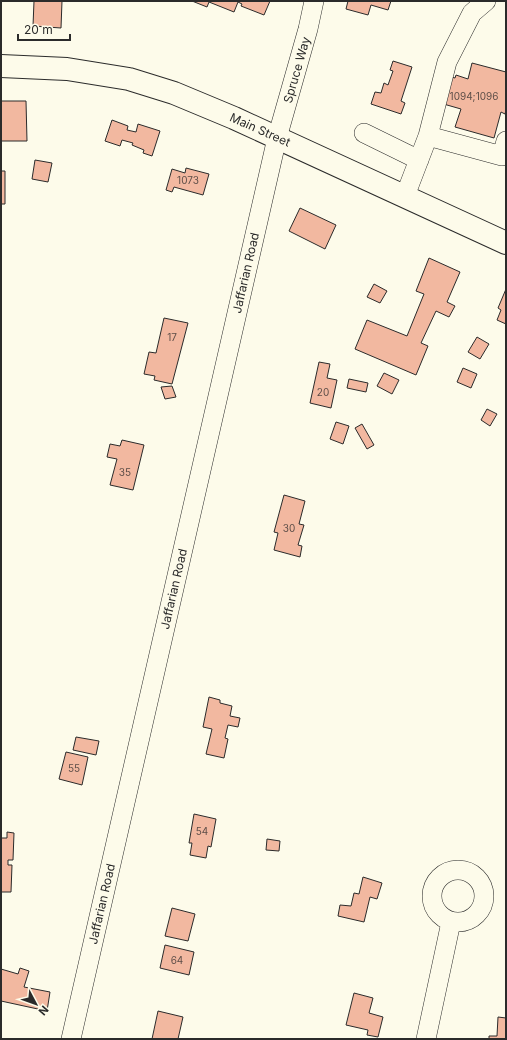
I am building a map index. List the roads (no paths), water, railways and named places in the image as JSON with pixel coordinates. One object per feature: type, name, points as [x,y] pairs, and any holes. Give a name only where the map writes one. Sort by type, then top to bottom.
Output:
[{"type":"highway","name":"Main Street","points":[[1,66],[67,69],[129,79],[174,93],[277,138],[506,243]]},
{"type":"street","name":"Spruce Way","points":[[277,138],[308,29],[314,1]]},
{"type":"street","points":[[405,196],[428,136],[448,62],[472,13],[486,1]]},
{"type":"street","points":[[364,133],[419,160]]},
{"type":"street","points":[[428,136],[502,156],[506,141]]},
{"type":"street","name":"Jaffarian Road","points":[[71,1039],[277,138]]},
{"type":"street","points":[[426,1039],[450,922]]}]
